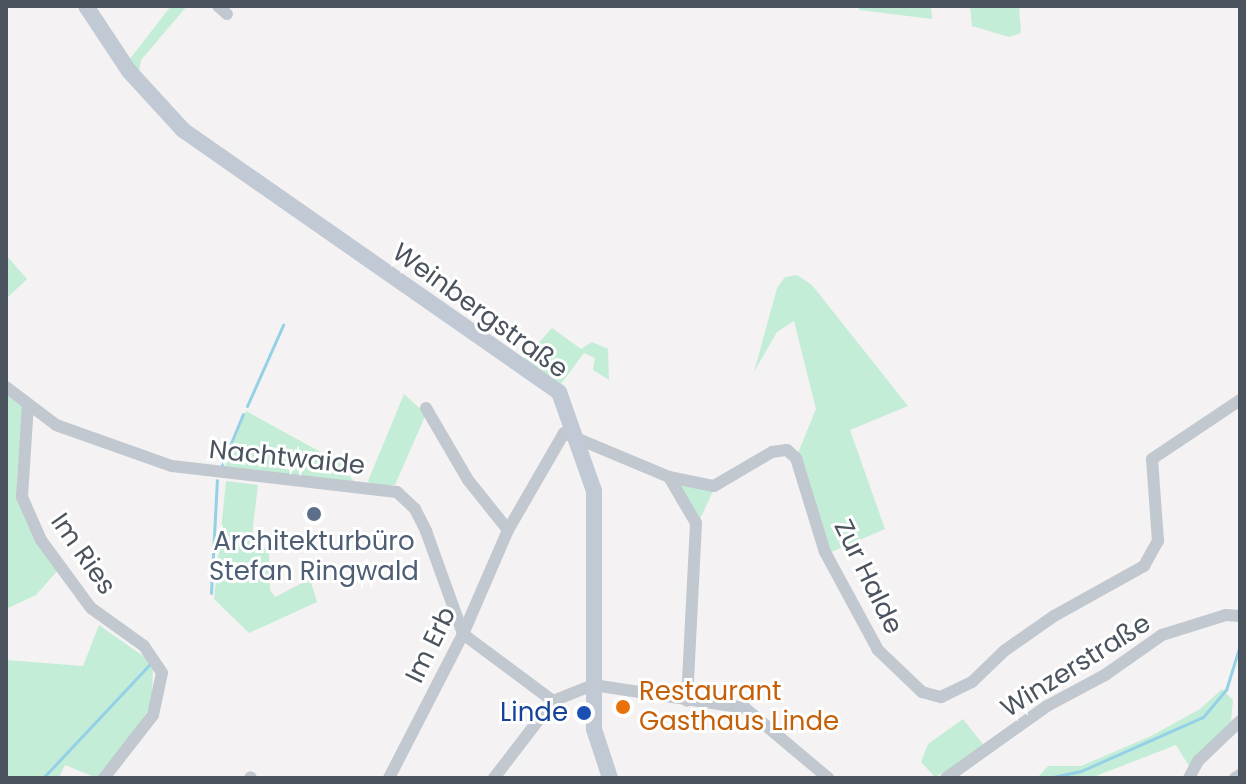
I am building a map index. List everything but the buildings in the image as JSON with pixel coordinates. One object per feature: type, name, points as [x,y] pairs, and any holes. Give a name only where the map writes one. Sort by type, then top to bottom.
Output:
[{"type":"street","name":"Weinbergstraße","points":[[86,6],[129,71],[183,130],[559,392],[571,432],[586,461],[596,514],[594,729],[610,778]]},
{"type":"street","name":"Nachtwaide","points":[[6,387],[56,425],[172,466],[397,492],[415,509],[426,531],[463,634]]},
{"type":"street","name":"Zur Halde","points":[[571,432],[669,477],[714,486],[772,452],[787,450],[796,458],[825,552],[878,650],[930,696],[972,682],[1004,651],[1054,616],[1131,577],[1151,559],[1158,541],[1152,459],[1240,400]]},
{"type":"street","name":"Im Ries","points":[[28,404],[22,497],[41,540],[91,608],[144,646],[162,673],[160,700],[153,715],[104,778]]},
{"type":"street","points":[[426,408],[468,480],[508,530]]},
{"type":"street","name":"Im Erb","points":[[389,778],[463,634],[508,530],[558,440],[571,432]]},
{"type":"street","points":[[669,477],[696,523],[687,701]]},
{"type":"street","name":"Winzerstraße","points":[[946,778],[1047,706],[1105,675],[1162,635],[1226,615],[1240,616]]},
{"type":"street","points":[[463,634],[553,701]]},
{"type":"street","points":[[494,778],[553,701],[593,685],[745,708],[828,778]]},
{"type":"street","points":[[1189,778],[1198,761],[1240,721]]},
{"type":"green space","points":[[171,6],[187,6],[141,60],[139,72],[129,60]]},
{"type":"green space","points":[[859,6],[931,6],[932,19],[859,10]]},
{"type":"green space","points":[[970,6],[1019,6],[1021,33],[1009,37],[972,26]]},
{"type":"green space","points":[[6,255],[27,279],[6,299]]},
{"type":"green space","points":[[797,275],[812,285],[908,406],[850,430],[885,529],[829,553],[798,453],[816,409],[794,321],[777,332],[754,372],[777,288],[785,277]]},
{"type":"green space","points":[[552,328],[581,349],[592,342],[608,349],[609,380],[593,370],[595,358],[584,353],[560,385],[522,361]]},
{"type":"green space","points":[[404,394],[426,414],[395,485],[372,485],[368,481]]},
{"type":"green space","points":[[6,395],[23,406],[17,479],[21,501],[58,570],[36,595],[6,609]]},
{"type":"green space","points":[[246,411],[348,467],[346,471],[356,484],[224,469]]},
{"type":"green space","points":[[226,481],[258,485],[251,543],[269,550],[270,590],[275,597],[310,579],[317,602],[249,633],[214,599]]},
{"type":"green space","points":[[681,485],[714,489],[699,521],[681,489]]},
{"type":"green space","points":[[99,625],[153,663],[152,703],[139,725],[97,778],[65,765],[59,778],[6,778],[6,660],[83,666]]},
{"type":"green space","points":[[1222,689],[1233,700],[1231,722],[1189,766],[1176,745],[1096,776],[1037,778],[1048,766],[1081,766],[1151,736],[1200,709]]},
{"type":"green space","points":[[963,719],[986,748],[935,777],[921,762],[928,744]]},
{"type":"waterway","points":[[247,406],[283,325]]},
{"type":"waterway","points":[[222,465],[243,414]]},
{"type":"waterway","points":[[211,593],[217,480]]},
{"type":"waterway","points":[[1048,778],[1081,771],[1203,717],[1226,690],[1240,645]]},
{"type":"waterway","points":[[43,778],[151,663]]},
{"type":"place","name":"Architekturbüro Stefan Ringwald","points":[[314,514]]},
{"type":"place","name":"Restaurant Gasthaus Linde","points":[[623,707]]},
{"type":"place","name":"Linde","points":[[584,713]]}]
